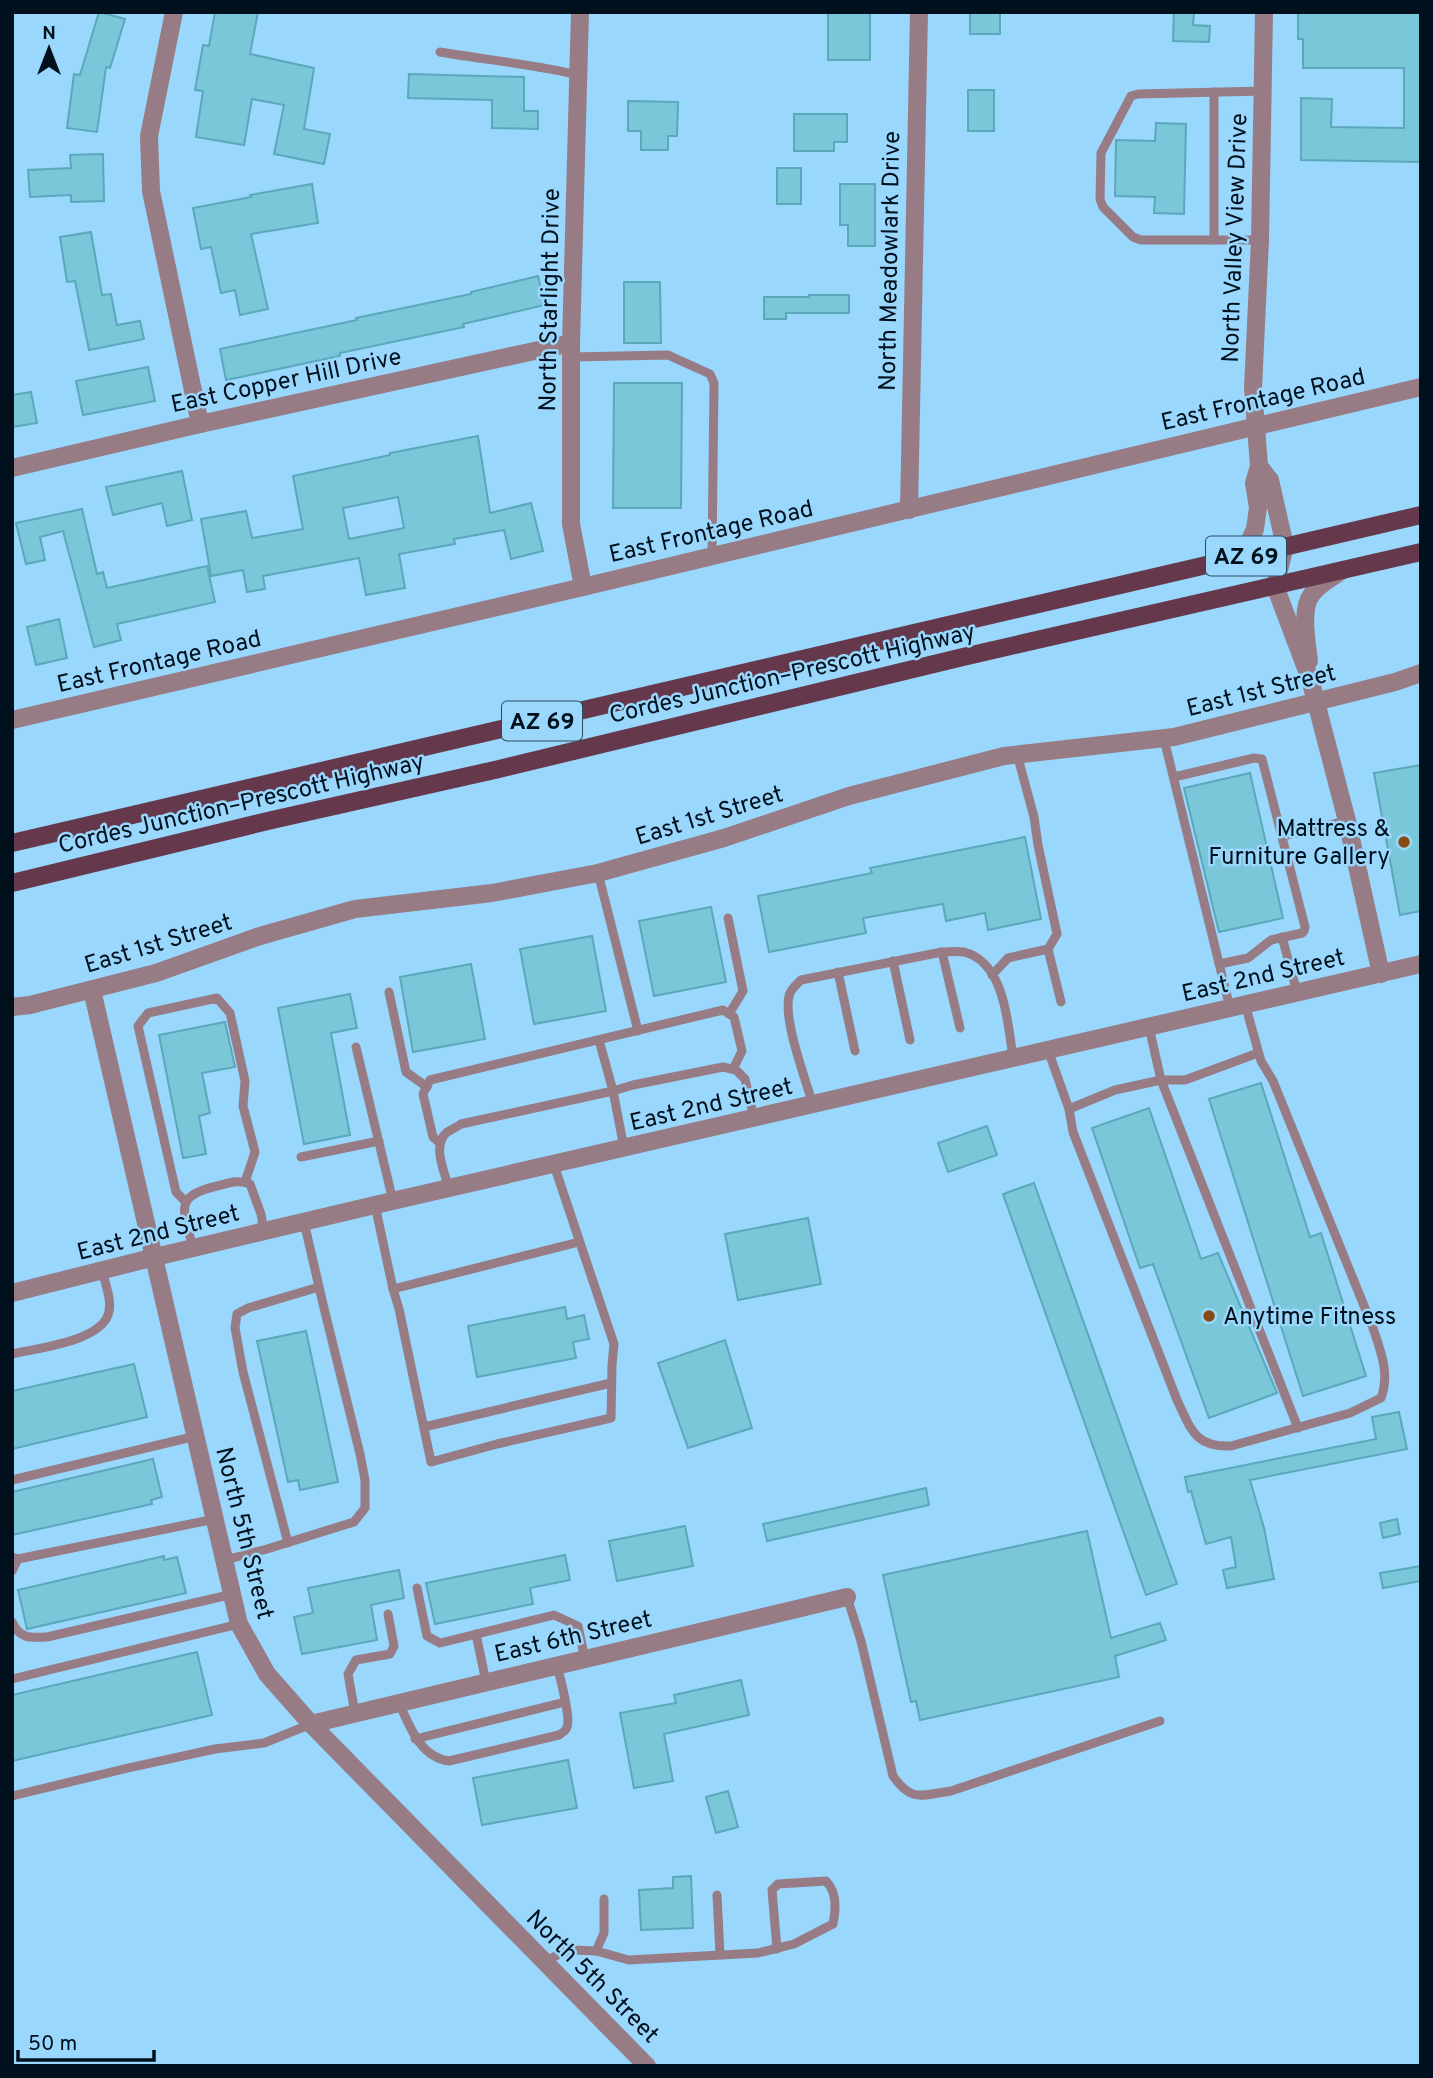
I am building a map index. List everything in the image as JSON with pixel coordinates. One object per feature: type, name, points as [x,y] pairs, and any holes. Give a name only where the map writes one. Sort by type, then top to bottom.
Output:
[{"type":"main road","name":"Cordes Junction–Prescott Highway","points":[[12,843],[1421,515]]},
{"type":"main road","name":"Cordes Junction–Prescott Highway","points":[[12,883],[949,660],[1421,552]]},
{"type":"street","points":[[174,12],[149,136],[151,191],[200,424]]},
{"type":"street","name":"North Starlight Drive","points":[[580,12],[571,350],[571,524],[583,587]]},
{"type":"street","name":"North Meadowlark Drive","points":[[909,510],[919,12]]},
{"type":"street","name":"North Valley View Drive","points":[[1242,557],[1252,538],[1257,520],[1254,483],[1259,466],[1253,388],[1260,240],[1264,12]]},
{"type":"street","name":"East Copper Hill Drive","points":[[12,468],[200,424],[571,350]]},
{"type":"street","name":"East Frontage Road","points":[[12,720],[1421,387]]},
{"type":"street","name":"North Valley View Drive","points":[[1259,466],[1270,480],[1285,547],[1275,586]]},
{"type":"street","points":[[1310,679],[1305,610],[1308,600],[1313,592],[1344,570]]},
{"type":"street","points":[[1275,586],[1310,679],[1347,821],[1381,974]]},
{"type":"street","name":"East 1st Street","points":[[12,1007],[30,1005],[156,973],[260,936],[355,908],[492,893],[598,873],[724,838],[849,796],[1004,756],[1164,739],[1395,682],[1421,673]]},
{"type":"street","name":"East 2nd Street","points":[[12,1293],[264,1231],[1421,964]]},
{"type":"street","name":"North 5th Street","points":[[92,990],[239,1623],[267,1674],[311,1724],[647,2066]]},
{"type":"street","name":"East 6th Street","points":[[311,1724],[847,1597]]},
{"type":"lane","points":[[440,52],[542,66],[578,75]]},
{"type":"lane","points":[[1260,240],[1141,240],[1133,237],[1103,207],[1100,199],[1100,165],[1101,153],[1131,96],[1263,91]]},
{"type":"lane","points":[[1214,92],[1214,240]]},
{"type":"lane","points":[[571,350],[668,355],[710,374],[713,378],[712,556]]},
{"type":"lane","points":[[1048,1050],[1069,1109],[1073,1132],[1177,1401],[1193,1434],[1205,1443],[1231,1446],[1350,1413],[1381,1398],[1385,1386],[1385,1372],[1373,1328],[1273,1081],[1261,1061],[1219,964],[1164,739]]},
{"type":"lane","points":[[1017,754],[1034,817],[1057,934],[1048,949],[1061,1002]]},
{"type":"lane","points":[[1174,776],[1258,757],[1264,762],[1305,927],[1302,933],[1267,942],[1248,958],[1219,964]]},
{"type":"lane","points":[[1282,836],[1347,821]]},
{"type":"lane","points":[[598,873],[638,1031]]},
{"type":"lane","points":[[728,918],[743,991],[729,1014]]},
{"type":"lane","points":[[1282,937],[1297,992]]},
{"type":"lane","points":[[992,975],[1008,958],[1048,949]]},
{"type":"lane","points":[[942,952],[960,1028]]},
{"type":"lane","points":[[813,1105],[790,1022],[788,1003],[791,990],[801,980],[942,952],[964,952],[981,960],[1000,988],[1008,1019],[1013,1058]]},
{"type":"lane","points":[[893,961],[911,1041]]},
{"type":"lane","points":[[838,972],[855,1051]]},
{"type":"lane","points":[[389,992],[406,1072],[427,1087]]},
{"type":"lane","points":[[186,1202],[176,1192],[138,1026],[148,1013],[217,998],[230,1013],[245,1081],[243,1107],[255,1152],[245,1182]]},
{"type":"lane","points":[[440,1143],[433,1137],[423,1094],[430,1080],[723,1010],[734,1017],[742,1051],[733,1069]]},
{"type":"lane","points":[[1149,1027],[1161,1080],[1298,1428]]},
{"type":"lane","points":[[599,1040],[625,1149]]},
{"type":"lane","points":[[356,1047],[379,1141],[393,1289],[400,1309],[431,1462],[611,1418],[614,1343],[554,1165]]},
{"type":"lane","points":[[1069,1109],[1115,1090],[1161,1080],[1185,1080],[1258,1053]]},
{"type":"lane","points":[[449,1189],[439,1150],[440,1143],[446,1133],[461,1124],[633,1085],[723,1068],[742,1074],[754,1119]]},
{"type":"lane","points":[[301,1157],[379,1141]]},
{"type":"lane","points":[[193,1248],[184,1214],[189,1196],[197,1191],[241,1180],[250,1184],[253,1190],[264,1231]]},
{"type":"lane","points":[[225,1560],[354,1522],[365,1508],[365,1480],[360,1454],[304,1222]]},
{"type":"lane","points":[[393,1289],[579,1241]]},
{"type":"lane","points":[[12,1354],[72,1340],[104,1322],[110,1305],[102,1270]]},
{"type":"lane","points":[[288,1543],[243,1372],[235,1328],[237,1314],[248,1308],[319,1287]]},
{"type":"lane","points":[[424,1427],[611,1382]]},
{"type":"lane","points":[[12,1480],[196,1436]]},
{"type":"lane","points":[[12,1571],[15,1558],[215,1518]]},
{"type":"lane","points":[[417,1588],[426,1636],[440,1643],[554,1615],[578,1626],[585,1659]]},
{"type":"lane","points":[[12,1622],[17,1632],[25,1636],[47,1637],[233,1594]]},
{"type":"lane","points":[[847,1597],[861,1640],[893,1776],[903,1790],[916,1796],[951,1791],[1160,1721]]},
{"type":"lane","points":[[355,1713],[348,1674],[356,1660],[390,1654],[394,1646],[388,1614]]},
{"type":"lane","points":[[12,1679],[239,1623]]},
{"type":"lane","points":[[476,1634],[486,1682]]},
{"type":"lane","points":[[399,1703],[415,1739],[433,1756],[449,1761],[559,1735],[568,1725],[557,1665]]},
{"type":"lane","points":[[415,1739],[565,1702]]},
{"type":"lane","points":[[12,1796],[215,1749],[264,1743],[311,1724]]},
{"type":"lane","points":[[545,1962],[566,1951],[596,1951],[629,1960],[758,1953],[776,1949],[794,1944],[833,1924],[833,1888],[826,1881],[778,1884],[772,1890],[776,1949]]},
{"type":"lane","points":[[717,1895],[720,1955]]},
{"type":"lane","points":[[596,1951],[604,1933],[604,1899]]},
{"type":"building","points":[[99,12],[125,19],[110,68],[106,67],[97,132],[67,128],[74,74],[80,75]]},
{"type":"building","points":[[215,12],[258,12],[250,54],[314,68],[304,129],[330,134],[324,164],[274,154],[284,105],[252,99],[244,145],[196,137],[203,91],[195,90],[203,45],[209,46]]},
{"type":"building","points":[[828,12],[870,12],[870,60],[828,60]]},
{"type":"building","points":[[970,12],[1000,12],[1000,34],[970,34]]},
{"type":"building","points":[[1174,12],[1194,12],[1193,25],[1210,26],[1209,42],[1173,41]]},
{"type":"building","points":[[1298,12],[1421,12],[1421,162],[1301,160],[1301,98],[1332,99],[1331,127],[1404,128],[1404,68],[1303,68],[1303,39],[1298,39]]},
{"type":"building","points":[[409,74],[524,77],[524,111],[538,111],[538,129],[492,128],[492,100],[408,98]]},
{"type":"building","points":[[968,90],[994,90],[994,131],[968,131]]},
{"type":"building","points":[[628,101],[678,102],[677,136],[668,136],[668,150],[641,150],[641,131],[628,131]]},
{"type":"building","points":[[794,114],[847,114],[847,142],[834,142],[834,151],[794,151]]},
{"type":"building","points":[[1156,123],[1186,124],[1184,214],[1154,213],[1155,197],[1115,196],[1116,140],[1155,141]]},
{"type":"building","points":[[103,154],[104,201],[71,202],[71,195],[30,197],[28,170],[71,168],[70,155]]},
{"type":"building","points":[[777,168],[801,168],[801,204],[777,204]]},
{"type":"building","points":[[312,184],[318,223],[251,234],[268,309],[240,315],[235,290],[221,293],[211,247],[201,249],[193,208]]},
{"type":"building","points":[[840,184],[875,184],[875,246],[848,246],[848,225],[840,225]]},
{"type":"building","points":[[91,232],[102,295],[111,294],[117,325],[140,321],[144,339],[89,350],[75,281],[67,282],[60,237]]},
{"type":"building","points":[[538,276],[545,305],[463,324],[464,327],[226,380],[220,349],[471,294]]},
{"type":"building","points":[[624,282],[660,282],[661,343],[624,343]]},
{"type":"building","points":[[849,295],[849,313],[786,313],[786,319],[764,319],[764,297]]},
{"type":"building","points":[[148,367],[155,401],[83,415],[76,381]]},
{"type":"building","points":[[614,383],[682,383],[681,508],[613,508]]},
{"type":"building","points":[[31,392],[37,423],[12,427],[12,395]]},
{"type":"building","points":[[478,436],[490,513],[531,503],[543,551],[511,559],[504,530],[454,539],[455,544],[399,554],[405,588],[366,595],[359,558],[263,576],[265,589],[247,592],[243,570],[211,576],[201,519],[246,511],[252,538],[303,529],[293,476]],"holes":[[[398,497],[404,528],[349,539],[343,508]]]},
{"type":"building","points":[[182,471],[192,520],[167,526],[162,503],[113,515],[106,487]]},
{"type":"building","points":[[82,509],[97,574],[103,572],[107,588],[207,566],[215,602],[117,624],[121,640],[94,647],[63,531],[40,537],[45,560],[26,564],[16,523]]},
{"type":"building","points":[[59,619],[67,658],[36,665],[27,627]]},
{"type":"building","name":"Mattress & Furniture Gallery","points":[[1421,765],[1421,911],[1400,915],[1374,773]]},
{"type":"building","points":[[1250,773],[1283,918],[1219,932],[1184,788]]},
{"type":"building","points":[[1025,837],[1041,919],[988,930],[985,913],[946,921],[943,904],[863,918],[866,933],[769,952],[758,896],[872,873],[870,868]]},
{"type":"building","points":[[711,907],[726,982],[654,996],[639,921]]},
{"type":"building","points":[[592,936],[606,1011],[534,1024],[520,949]]},
{"type":"building","points":[[471,964],[485,1039],[413,1052],[400,977]]},
{"type":"building","points":[[350,994],[357,1028],[331,1033],[350,1135],[304,1144],[278,1008]]},
{"type":"building","points":[[225,1022],[235,1067],[202,1073],[210,1113],[199,1116],[206,1154],[183,1158],[159,1035]]},
{"type":"building","points":[[1261,1083],[1310,1237],[1321,1233],[1366,1376],[1303,1396],[1209,1099]]},
{"type":"building","points":[[1149,1108],[1201,1259],[1218,1253],[1277,1393],[1209,1418],[1153,1264],[1140,1268],[1092,1128]]},
{"type":"building","points":[[987,1126],[997,1155],[948,1172],[938,1143]]},
{"type":"building","points":[[1034,1183],[1177,1584],[1146,1595],[1003,1194]]},
{"type":"building","points":[[808,1218],[821,1284],[738,1300],[725,1234]]},
{"type":"building","points":[[565,1307],[567,1319],[584,1315],[589,1339],[573,1342],[576,1358],[477,1377],[468,1326]]},
{"type":"building","points":[[306,1331],[338,1482],[300,1490],[298,1480],[288,1482],[257,1341]]},
{"type":"building","points":[[725,1340],[752,1428],[688,1448],[658,1363]]},
{"type":"building","points":[[134,1364],[147,1417],[12,1449],[12,1391]]},
{"type":"building","points":[[1399,1412],[1407,1449],[1250,1480],[1264,1528],[1274,1579],[1227,1588],[1223,1570],[1236,1567],[1231,1537],[1206,1544],[1185,1477],[1376,1439],[1372,1417]]},
{"type":"building","points":[[153,1459],[162,1497],[151,1500],[152,1504],[12,1535],[12,1492]]},
{"type":"building","points":[[926,1488],[929,1505],[767,1541],[763,1524]]},
{"type":"building","points":[[1397,1519],[1400,1534],[1383,1538],[1380,1523]]},
{"type":"building","points":[[685,1526],[693,1566],[617,1581],[609,1541]]},
{"type":"building","points":[[1087,1531],[1111,1638],[1160,1623],[1166,1640],[1115,1656],[1119,1677],[920,1720],[916,1701],[911,1702],[883,1575]]},
{"type":"building","points":[[565,1555],[570,1580],[530,1588],[533,1604],[435,1624],[426,1583]]},
{"type":"building","points":[[164,1556],[164,1560],[177,1557],[186,1593],[27,1629],[18,1590]]},
{"type":"building","points":[[1421,1566],[1421,1581],[1383,1588],[1380,1573]]},
{"type":"building","points":[[399,1570],[404,1598],[371,1605],[377,1640],[302,1654],[294,1617],[313,1613],[308,1588]]},
{"type":"building","points":[[197,1652],[212,1715],[12,1761],[12,1695]]},
{"type":"building","points":[[741,1680],[749,1715],[664,1734],[673,1781],[634,1788],[620,1713],[676,1703],[674,1695]]},
{"type":"building","points":[[568,1760],[577,1808],[482,1825],[473,1778]]},
{"type":"building","points":[[728,1791],[738,1827],[716,1833],[706,1797]]},
{"type":"building","points":[[691,1876],[693,1928],[641,1930],[639,1890],[673,1888],[673,1877]]},
{"type":"place","name":"Mattress & Furniture Gallery","points":[[1404,842]]},
{"type":"place","name":"Anytime Fitness","points":[[1209,1316]]}]
